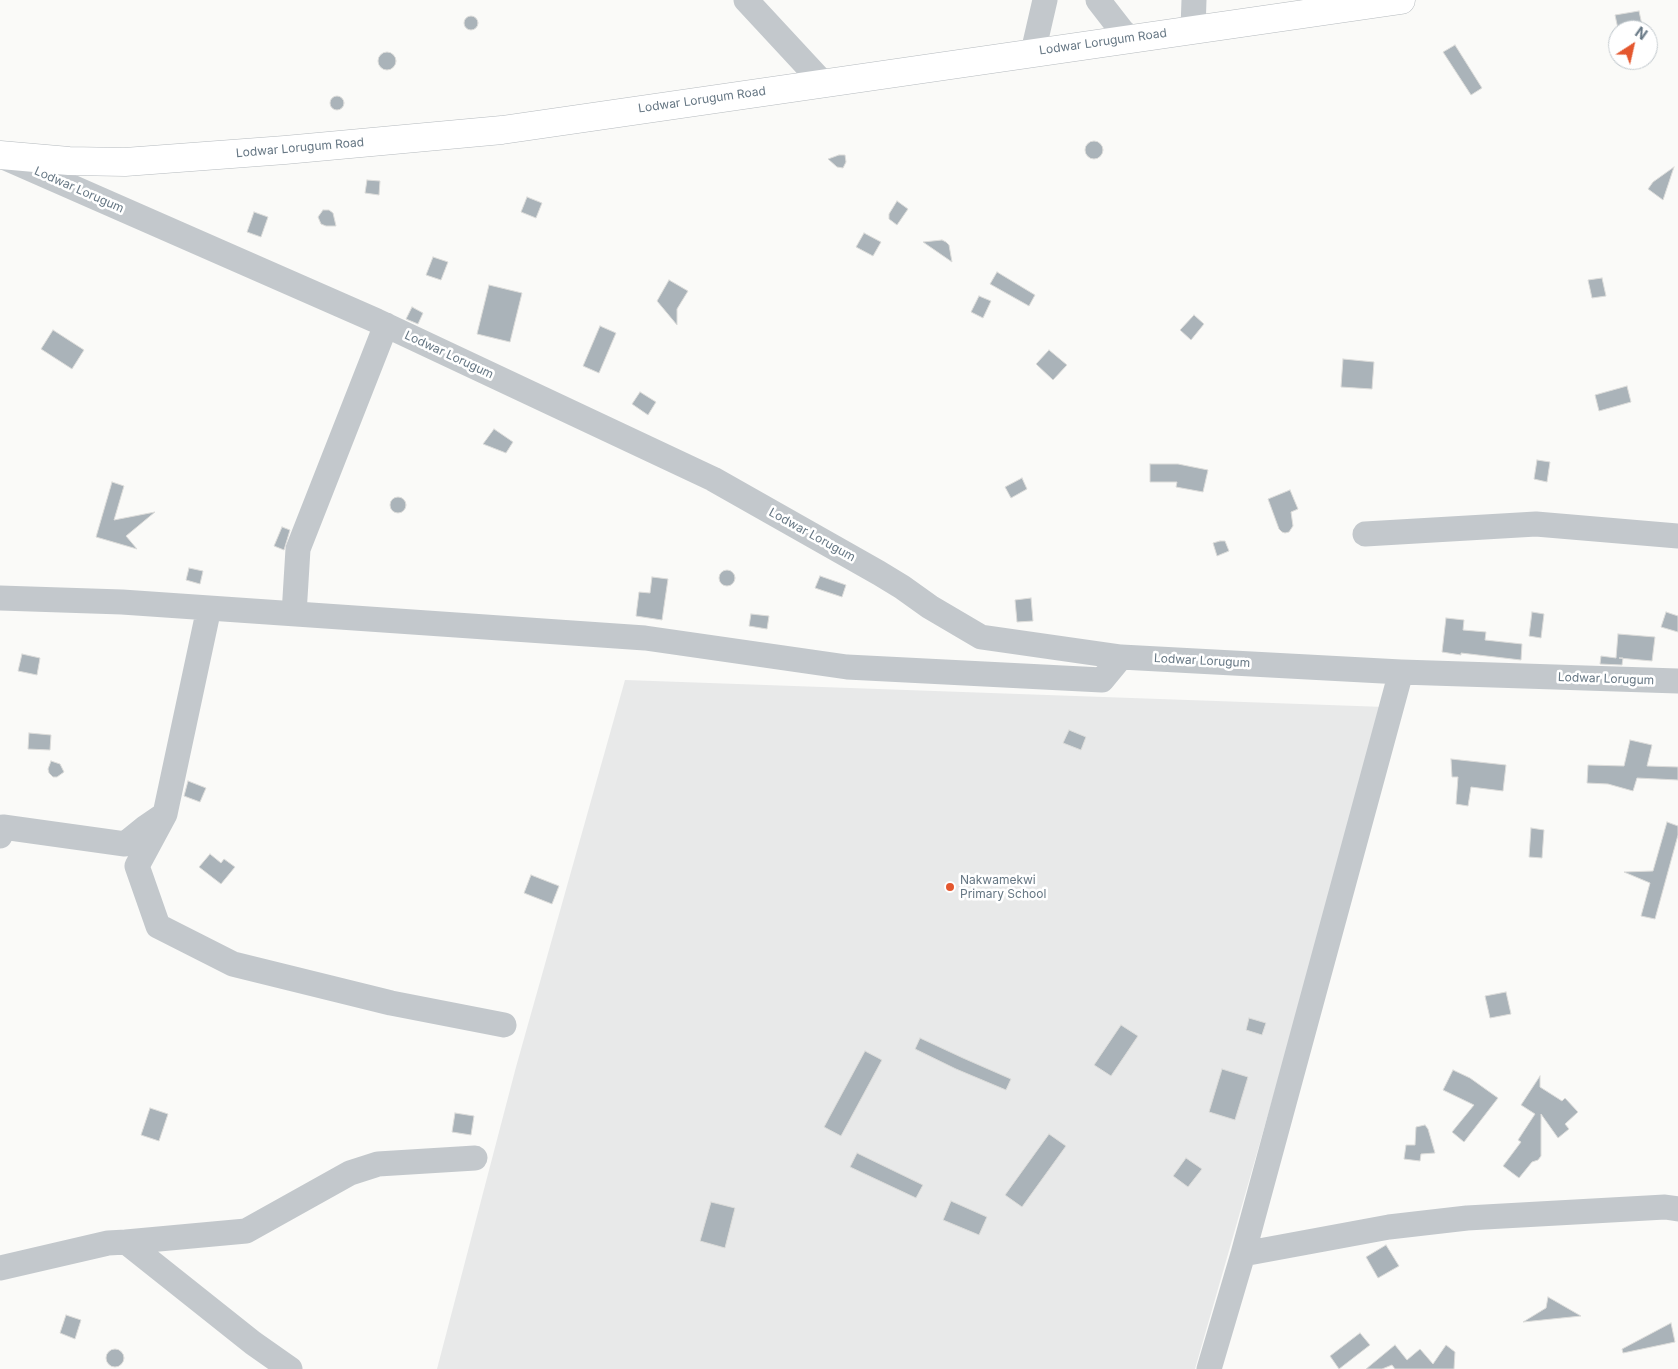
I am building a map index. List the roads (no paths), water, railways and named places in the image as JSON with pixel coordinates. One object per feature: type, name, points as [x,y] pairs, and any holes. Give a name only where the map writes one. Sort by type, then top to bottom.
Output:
[{"type":"main road","name":"Lodwar Lorugum Road","points":[[0,155],[69,161],[125,162],[285,150],[502,130],[1401,0]]},
{"type":"street","points":[[746,0],[823,83]]},
{"type":"street","points":[[1034,52],[1044,0]]},
{"type":"street","points":[[1098,0],[1122,31],[1130,38]]},
{"type":"street","points":[[1193,29],[1194,0]]},
{"type":"street","name":"Lodwar Lorugum","points":[[0,155],[386,325],[713,479],[902,586],[930,607],[981,637],[1121,657],[1401,672],[1678,681]]},
{"type":"street","points":[[294,614],[298,549],[386,325]]},
{"type":"street","points":[[1365,534],[1536,524],[1678,536]]},
{"type":"street","points":[[0,598],[122,602],[645,638],[846,667],[1102,680],[1121,657]]},
{"type":"street","points":[[209,608],[165,814],[137,866],[158,926],[233,964],[391,1003],[504,1025]]},
{"type":"street","points":[[1209,1369],[1243,1254],[1401,672]]},
{"type":"street","points":[[0,836],[3,827],[125,844],[165,814]]},
{"type":"street","points":[[0,1268],[108,1243],[246,1231],[350,1173],[378,1164],[475,1158]]},
{"type":"street","points":[[1243,1254],[1389,1227],[1468,1218],[1665,1207],[1678,1209]]},
{"type":"street","points":[[126,1242],[253,1343],[290,1369]]},
{"type":"place","name":"Nakwamekwi Primary School","points":[[950,887]]}]
